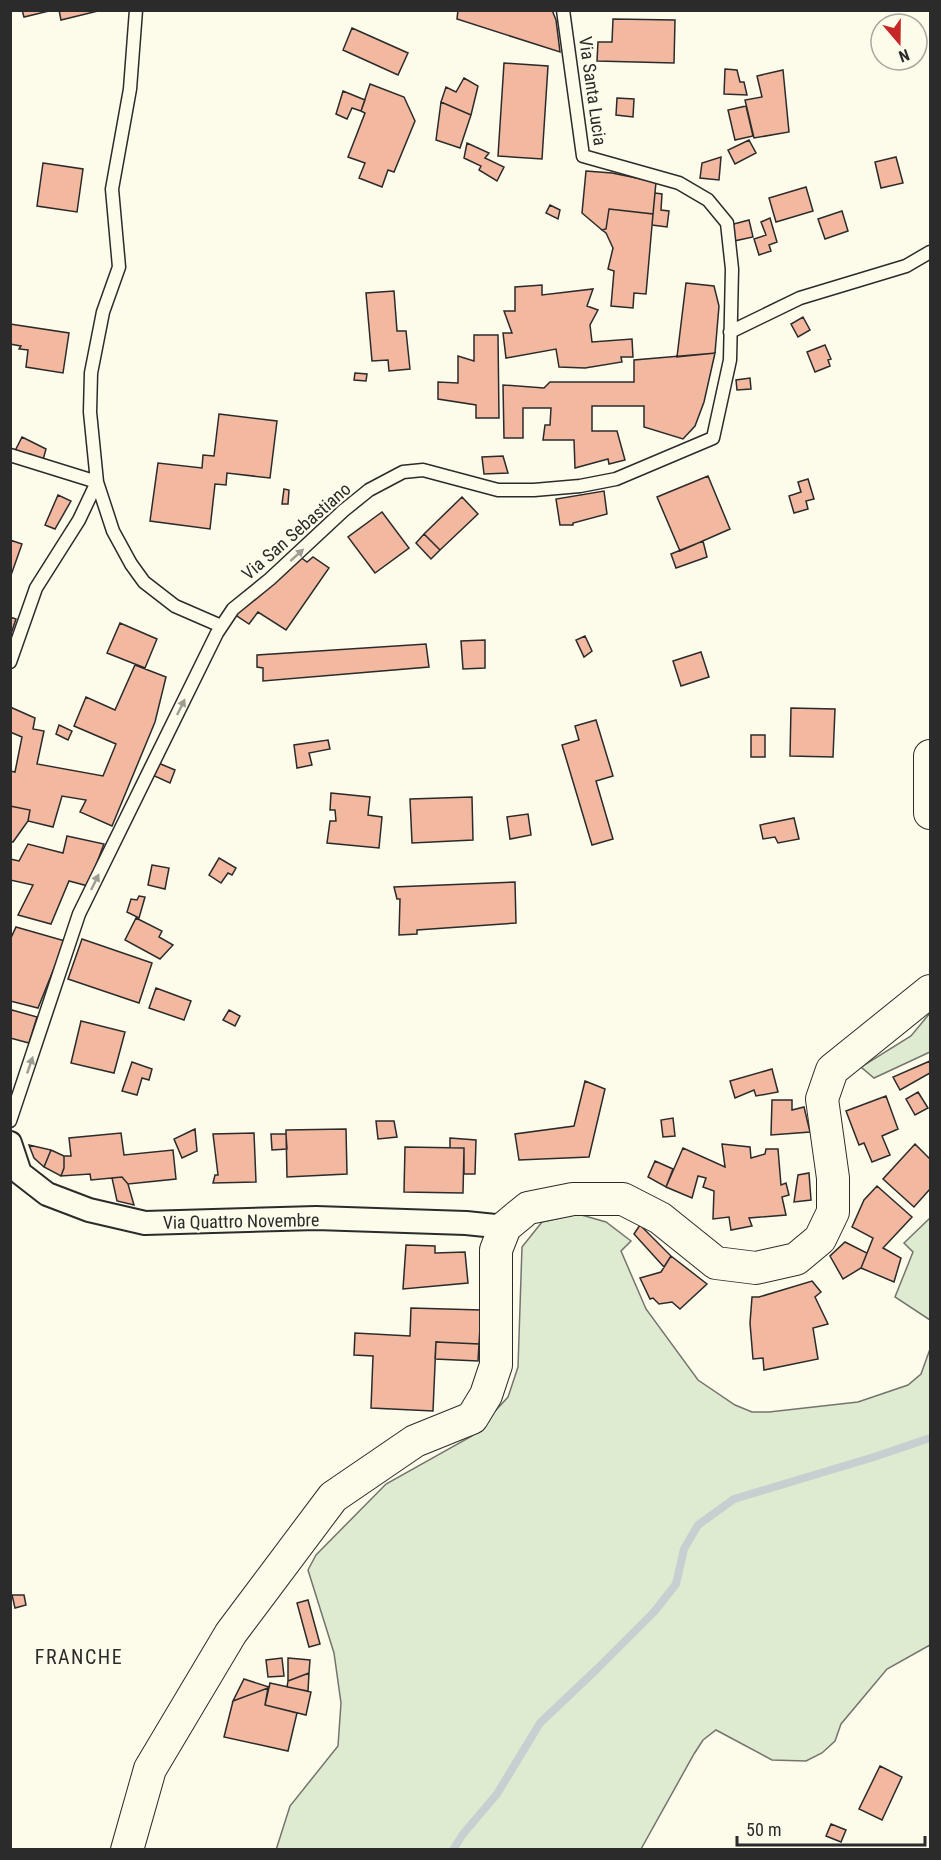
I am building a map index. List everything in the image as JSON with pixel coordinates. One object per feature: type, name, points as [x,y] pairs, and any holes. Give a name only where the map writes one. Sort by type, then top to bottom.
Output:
[{"type":"main road","points":[[930,756],[930,813]]},
{"type":"main road","points":[[127,1850],[150,1769],[231,1633],[333,1497],[415,1441],[472,1418],[486,1395],[496,1365],[496,1250],[505,1227],[528,1208],[573,1199],[623,1199],[660,1218],[716,1263],[756,1268],[796,1259],[820,1239],[833,1212],[833,1178],[822,1099],[832,1070],[930,991]]},
{"type":"street","name":"Via Quattro Novembre","points":[[10,1143],[20,1173],[47,1194],[89,1210],[145,1222],[316,1218],[466,1223],[505,1227]]},
{"type":"lane","points":[[136,10],[130,89],[112,189],[119,267],[103,312],[91,373],[90,412],[97,482],[113,531],[144,582],[175,606],[221,626]]},
{"type":"lane","name":"Via Santa Lucia","points":[[563,10],[583,156],[679,183],[708,200],[715,208],[727,223],[732,269],[730,332]]},
{"type":"lane","points":[[730,332],[800,298],[906,266],[930,252]]},
{"type":"lane","name":"Via San Sebastiano","points":[[10,1121],[79,914],[221,626],[233,609],[369,490],[404,472],[423,470],[498,490],[580,486],[616,479],[713,438],[730,360],[730,332]]},
{"type":"lane","points":[[10,456],[97,482]]},
{"type":"lane","points":[[10,662],[36,588],[79,520],[97,482]]},
{"type":"green space","points":[[930,1013],[930,1052],[874,1078],[861,1067],[911,1036]]},
{"type":"green space","points":[[578,1214],[606,1222],[631,1241],[621,1251],[646,1309],[698,1380],[735,1405],[752,1412],[858,1402],[908,1385],[921,1374],[930,1349],[930,1645],[887,1669],[841,1724],[835,1741],[822,1753],[806,1761],[772,1760],[716,1730],[703,1740],[694,1754],[641,1849],[276,1850],[290,1806],[338,1746],[341,1703],[334,1653],[308,1570],[316,1555],[386,1484],[472,1436],[508,1397],[518,1367],[522,1247],[542,1222]]},
{"type":"green space","points":[[930,1218],[930,1320],[895,1297],[913,1252],[904,1243]]},
{"type":"building","points":[[22,10],[53,10],[24,17]]},
{"type":"building","points":[[59,10],[102,10],[61,20]]},
{"type":"building","points":[[458,10],[552,10],[556,20],[560,52],[457,19]]},
{"type":"building","points":[[613,19],[675,20],[674,63],[597,61],[598,42],[612,42]]},
{"type":"building","points":[[352,28],[408,53],[398,75],[343,50]]},
{"type":"building","points":[[504,63],[548,66],[542,159],[498,156]]},
{"type":"building","points":[[725,69],[737,70],[740,82],[744,82],[747,95],[724,94]]},
{"type":"building","points":[[783,70],[789,132],[754,138],[745,100],[762,97],[757,76]]},
{"type":"building","points":[[464,78],[478,86],[471,115],[441,102],[446,87],[456,92]]},
{"type":"building","points":[[370,84],[404,97],[415,121],[394,172],[388,170],[382,187],[359,178],[365,163],[348,157],[365,113],[361,111]]},
{"type":"building","points":[[343,91],[365,100],[361,111],[352,108],[347,119],[336,114]]},
{"type":"building","points":[[617,98],[634,99],[633,117],[616,115]]},
{"type":"building","points":[[441,102],[471,115],[460,148],[436,140]]},
{"type":"building","points":[[746,106],[753,136],[735,140],[728,110]]},
{"type":"building","points":[[749,140],[756,153],[735,164],[728,150]]},
{"type":"building","points":[[467,143],[489,153],[485,158],[504,167],[497,181],[479,170],[481,166],[464,158]]},
{"type":"building","points":[[721,157],[719,180],[700,178],[702,163]]},
{"type":"building","points":[[896,157],[903,183],[881,188],[875,162]]},
{"type":"building","points":[[43,163],[83,169],[77,212],[37,206]]},
{"type":"building","points":[[586,171],[612,173],[656,182],[653,214],[609,209],[606,229],[602,230],[582,213]]},
{"type":"building","points":[[806,187],[813,211],[776,222],[769,198]]},
{"type":"building","points":[[655,193],[662,194],[661,210],[669,211],[667,227],[652,225]]},
{"type":"building","points":[[550,205],[560,210],[558,219],[546,213]]},
{"type":"building","points":[[609,209],[653,214],[646,294],[634,293],[633,308],[611,306],[614,271],[608,269],[613,248],[606,233],[602,230],[606,229]]},
{"type":"building","points":[[842,211],[848,231],[825,239],[818,219]]},
{"type":"building","points":[[770,218],[777,242],[769,245],[771,251],[759,255],[754,239],[766,235],[761,222]]},
{"type":"building","points":[[749,220],[753,237],[734,241],[730,225]]},
{"type":"building","points":[[686,283],[714,286],[719,306],[715,353],[677,357]]},
{"type":"building","points":[[542,285],[542,295],[593,289],[587,306],[598,310],[590,325],[592,342],[632,339],[633,357],[621,357],[622,362],[585,368],[559,367],[556,349],[506,358],[503,333],[512,333],[504,311],[515,311],[515,287]]},
{"type":"building","points":[[394,291],[397,331],[406,331],[410,369],[389,371],[388,360],[372,361],[366,293]]},
{"type":"building","points":[[803,317],[810,330],[798,337],[791,324]]},
{"type":"building","points":[[10,324],[69,333],[63,373],[26,367],[28,350],[19,349],[21,346],[10,344]]},
{"type":"building","points":[[474,335],[498,335],[499,418],[476,418],[476,405],[438,399],[438,382],[458,383],[458,356],[474,361]]},
{"type":"building","points":[[825,345],[831,359],[828,360],[830,366],[815,372],[807,352]]},
{"type":"building","points":[[715,353],[704,402],[695,426],[683,439],[644,427],[644,406],[592,406],[592,431],[617,431],[625,460],[609,464],[608,459],[575,468],[574,440],[543,440],[545,425],[550,425],[551,408],[523,408],[523,438],[504,438],[503,385],[544,388],[550,382],[634,382],[634,360]]},
{"type":"building","points":[[355,373],[367,374],[366,381],[354,380]]},
{"type":"building","points":[[750,378],[751,389],[737,390],[736,380]]},
{"type":"building","points":[[219,414],[277,421],[270,478],[227,473],[226,485],[215,484],[210,529],[150,521],[158,463],[202,468],[203,455],[214,456]]},
{"type":"building","points":[[22,437],[46,449],[43,460],[30,454],[29,458],[15,451]]},
{"type":"building","points":[[503,456],[508,473],[484,474],[482,457]]},
{"type":"building","points":[[708,476],[730,529],[680,551],[657,497]]},
{"type":"building","points":[[808,479],[814,499],[806,501],[808,509],[794,513],[789,496],[801,492],[798,482]]},
{"type":"building","points":[[284,489],[289,490],[288,504],[282,504]]},
{"type":"building","points":[[604,491],[607,514],[573,523],[573,525],[560,525],[556,499]]},
{"type":"building","points":[[58,495],[71,501],[55,529],[45,525]]},
{"type":"building","points":[[462,497],[478,514],[440,550],[424,534]]},
{"type":"building","points":[[382,512],[409,548],[375,573],[348,537]]},
{"type":"building","points":[[424,534],[440,550],[431,559],[416,543]]},
{"type":"building","points":[[10,540],[22,544],[10,578]]},
{"type":"building","points":[[703,541],[707,557],[676,568],[671,554]]},
{"type":"building","points":[[299,556],[307,562],[313,557],[329,568],[286,630],[258,612],[249,624],[234,614],[243,604],[288,571]]},
{"type":"building","points":[[10,617],[16,619],[10,637]]},
{"type":"building","points":[[120,623],[157,639],[145,668],[107,653]]},
{"type":"building","points":[[585,636],[592,651],[584,657],[576,640]]},
{"type":"building","points":[[485,640],[485,668],[463,669],[461,641]]},
{"type":"building","points":[[426,644],[429,667],[263,681],[263,668],[257,667],[257,655]]},
{"type":"building","points":[[701,652],[709,677],[681,686],[673,661]]},
{"type":"building","points":[[135,665],[166,677],[155,722],[112,826],[80,812],[86,800],[62,796],[53,827],[28,821],[30,810],[10,806],[10,771],[15,772],[22,737],[10,732],[10,707],[35,718],[33,729],[44,731],[37,764],[103,776],[116,744],[74,726],[86,697],[115,710]]},
{"type":"building","points":[[791,708],[835,709],[833,757],[790,756]]},
{"type":"building","points":[[596,720],[613,776],[596,781],[613,839],[592,845],[562,745],[579,740],[575,726]]},
{"type":"building","points":[[59,725],[72,731],[68,740],[56,734]]},
{"type":"building","points":[[751,735],[765,735],[765,757],[751,757]]},
{"type":"building","points":[[328,740],[330,749],[309,753],[312,765],[297,768],[294,745]]},
{"type":"building","points":[[156,762],[175,770],[170,783],[150,774]]},
{"type":"building","points":[[331,793],[370,797],[368,815],[382,817],[379,848],[327,843],[330,821],[336,821],[335,810],[330,810]]},
{"type":"building","points":[[472,797],[473,840],[412,843],[410,799]]},
{"type":"building","points":[[10,806],[30,810],[28,821],[13,842],[10,841]]},
{"type":"building","points":[[528,814],[531,835],[510,839],[507,817]]},
{"type":"building","points":[[794,818],[799,839],[778,843],[775,837],[763,839],[760,825]]},
{"type":"building","points":[[67,836],[104,844],[88,886],[69,881],[51,924],[18,915],[33,885],[10,880],[10,859],[19,861],[28,844],[63,853]]},
{"type":"building","points":[[219,858],[236,868],[232,875],[228,873],[221,883],[209,875]]},
{"type":"building","points":[[152,865],[169,868],[165,889],[148,885]]},
{"type":"building","points":[[515,882],[516,923],[417,930],[417,934],[399,935],[400,899],[397,899],[394,887]]},
{"type":"building","points":[[139,896],[145,897],[139,918],[127,912],[131,899],[137,900]]},
{"type":"building","points":[[136,918],[162,931],[159,937],[173,945],[160,959],[125,940]]},
{"type":"building","points":[[16,927],[65,941],[38,1008],[10,1001],[10,940]]},
{"type":"building","points":[[82,939],[152,963],[139,1003],[68,979]]},
{"type":"building","points":[[156,988],[191,1001],[184,1020],[149,1008]]},
{"type":"building","points":[[12,1010],[37,1017],[29,1043],[10,1038]]},
{"type":"building","points":[[229,1010],[240,1016],[235,1026],[223,1020]]},
{"type":"building","points":[[81,1021],[125,1032],[114,1073],[71,1063]]},
{"type":"building","points":[[930,1061],[930,1073],[900,1090],[893,1077]]},
{"type":"building","points":[[132,1062],[152,1069],[149,1080],[142,1078],[137,1095],[122,1091]]},
{"type":"building","points":[[772,1069],[778,1092],[756,1096],[754,1090],[735,1098],[730,1081]]},
{"type":"building","points":[[585,1081],[605,1089],[589,1157],[519,1160],[515,1134],[574,1126]]},
{"type":"building","points":[[918,1092],[928,1108],[915,1115],[906,1099]]},
{"type":"building","points":[[886,1096],[898,1129],[882,1136],[890,1155],[872,1162],[864,1143],[859,1145],[846,1111]]},
{"type":"building","points":[[772,1100],[792,1100],[792,1110],[804,1107],[810,1132],[771,1135]]},
{"type":"building","points":[[673,1118],[675,1136],[663,1137],[661,1120]]},
{"type":"building","points":[[376,1121],[394,1121],[397,1137],[378,1139]]},
{"type":"building","points":[[195,1129],[197,1151],[182,1158],[174,1139]]},
{"type":"building","points":[[346,1129],[347,1174],[287,1177],[286,1130]]},
{"type":"building","points":[[121,1133],[124,1155],[173,1150],[176,1179],[128,1184],[122,1177],[91,1180],[90,1174],[61,1176],[64,1156],[71,1156],[69,1138]]},
{"type":"building","points":[[254,1133],[256,1182],[213,1183],[215,1175],[218,1175],[213,1134]]},
{"type":"building","points":[[271,1134],[286,1134],[287,1149],[272,1150]]},
{"type":"building","points":[[450,1138],[476,1140],[475,1174],[464,1174],[464,1148],[450,1148]]},
{"type":"building","points":[[722,1144],[750,1147],[751,1158],[765,1154],[766,1149],[778,1149],[781,1185],[786,1183],[789,1195],[782,1197],[786,1215],[749,1218],[752,1226],[731,1230],[729,1217],[713,1219],[714,1191],[703,1187],[706,1178],[698,1176],[692,1198],[666,1187],[683,1148],[725,1167]]},
{"type":"building","points":[[915,1144],[930,1159],[930,1189],[914,1207],[883,1179]]},
{"type":"building","points":[[29,1145],[51,1150],[44,1167],[34,1158]]},
{"type":"building","points":[[405,1147],[464,1148],[463,1193],[404,1192]]},
{"type":"building","points":[[51,1150],[64,1156],[61,1176],[44,1167]]},
{"type":"building","points":[[655,1161],[673,1169],[666,1187],[648,1177]]},
{"type":"building","points":[[809,1173],[811,1200],[794,1202],[798,1175]]},
{"type":"building","points":[[122,1177],[128,1184],[134,1205],[117,1201],[112,1178]]},
{"type":"building","points":[[877,1186],[912,1217],[883,1248],[901,1258],[894,1282],[861,1268],[873,1238],[852,1227],[864,1200]]},
{"type":"building","points":[[640,1225],[671,1256],[664,1267],[634,1234]]},
{"type":"building","points":[[845,1242],[867,1253],[861,1268],[843,1279],[830,1256]]},
{"type":"building","points":[[406,1245],[435,1246],[435,1253],[465,1252],[468,1283],[403,1289]]},
{"type":"building","points":[[671,1256],[707,1284],[680,1309],[672,1302],[659,1304],[653,1298],[650,1299],[640,1278],[661,1272]]},
{"type":"building","points":[[812,1281],[821,1292],[815,1297],[828,1324],[813,1328],[818,1359],[764,1370],[763,1358],[753,1359],[750,1323],[752,1297],[759,1297]]},
{"type":"building","points":[[411,1308],[481,1310],[479,1344],[436,1342],[433,1411],[371,1408],[373,1356],[354,1355],[355,1333],[410,1336]]},
{"type":"building","points":[[436,1342],[479,1344],[478,1361],[435,1359]]},
{"type":"building","points":[[12,1595],[24,1595],[26,1605],[15,1608]]},
{"type":"building","points":[[308,1600],[320,1644],[309,1647],[297,1603]]},
{"type":"building","points":[[282,1658],[284,1676],[268,1677],[266,1660]]},
{"type":"building","points":[[288,1658],[310,1660],[309,1673],[288,1681]]},
{"type":"building","points":[[309,1673],[308,1691],[287,1687],[288,1681]]},
{"type":"building","points":[[244,1679],[269,1687],[233,1701]]},
{"type":"building","points":[[270,1683],[311,1692],[306,1715],[265,1705]]},
{"type":"building","points":[[268,1688],[265,1705],[297,1713],[288,1751],[224,1737],[233,1701]]},
{"type":"building","points":[[880,1766],[902,1777],[882,1820],[859,1809]]},
{"type":"building","points":[[831,1824],[846,1830],[841,1842],[826,1836]]},
{"type":"waterway","points":[[453,1850],[463,1834],[497,1794],[540,1723],[654,1612],[676,1584],[684,1549],[698,1525],[734,1499],[930,1438]]},
{"type":"district","name":"FRANCHE","points":[[79,1657]]}]
